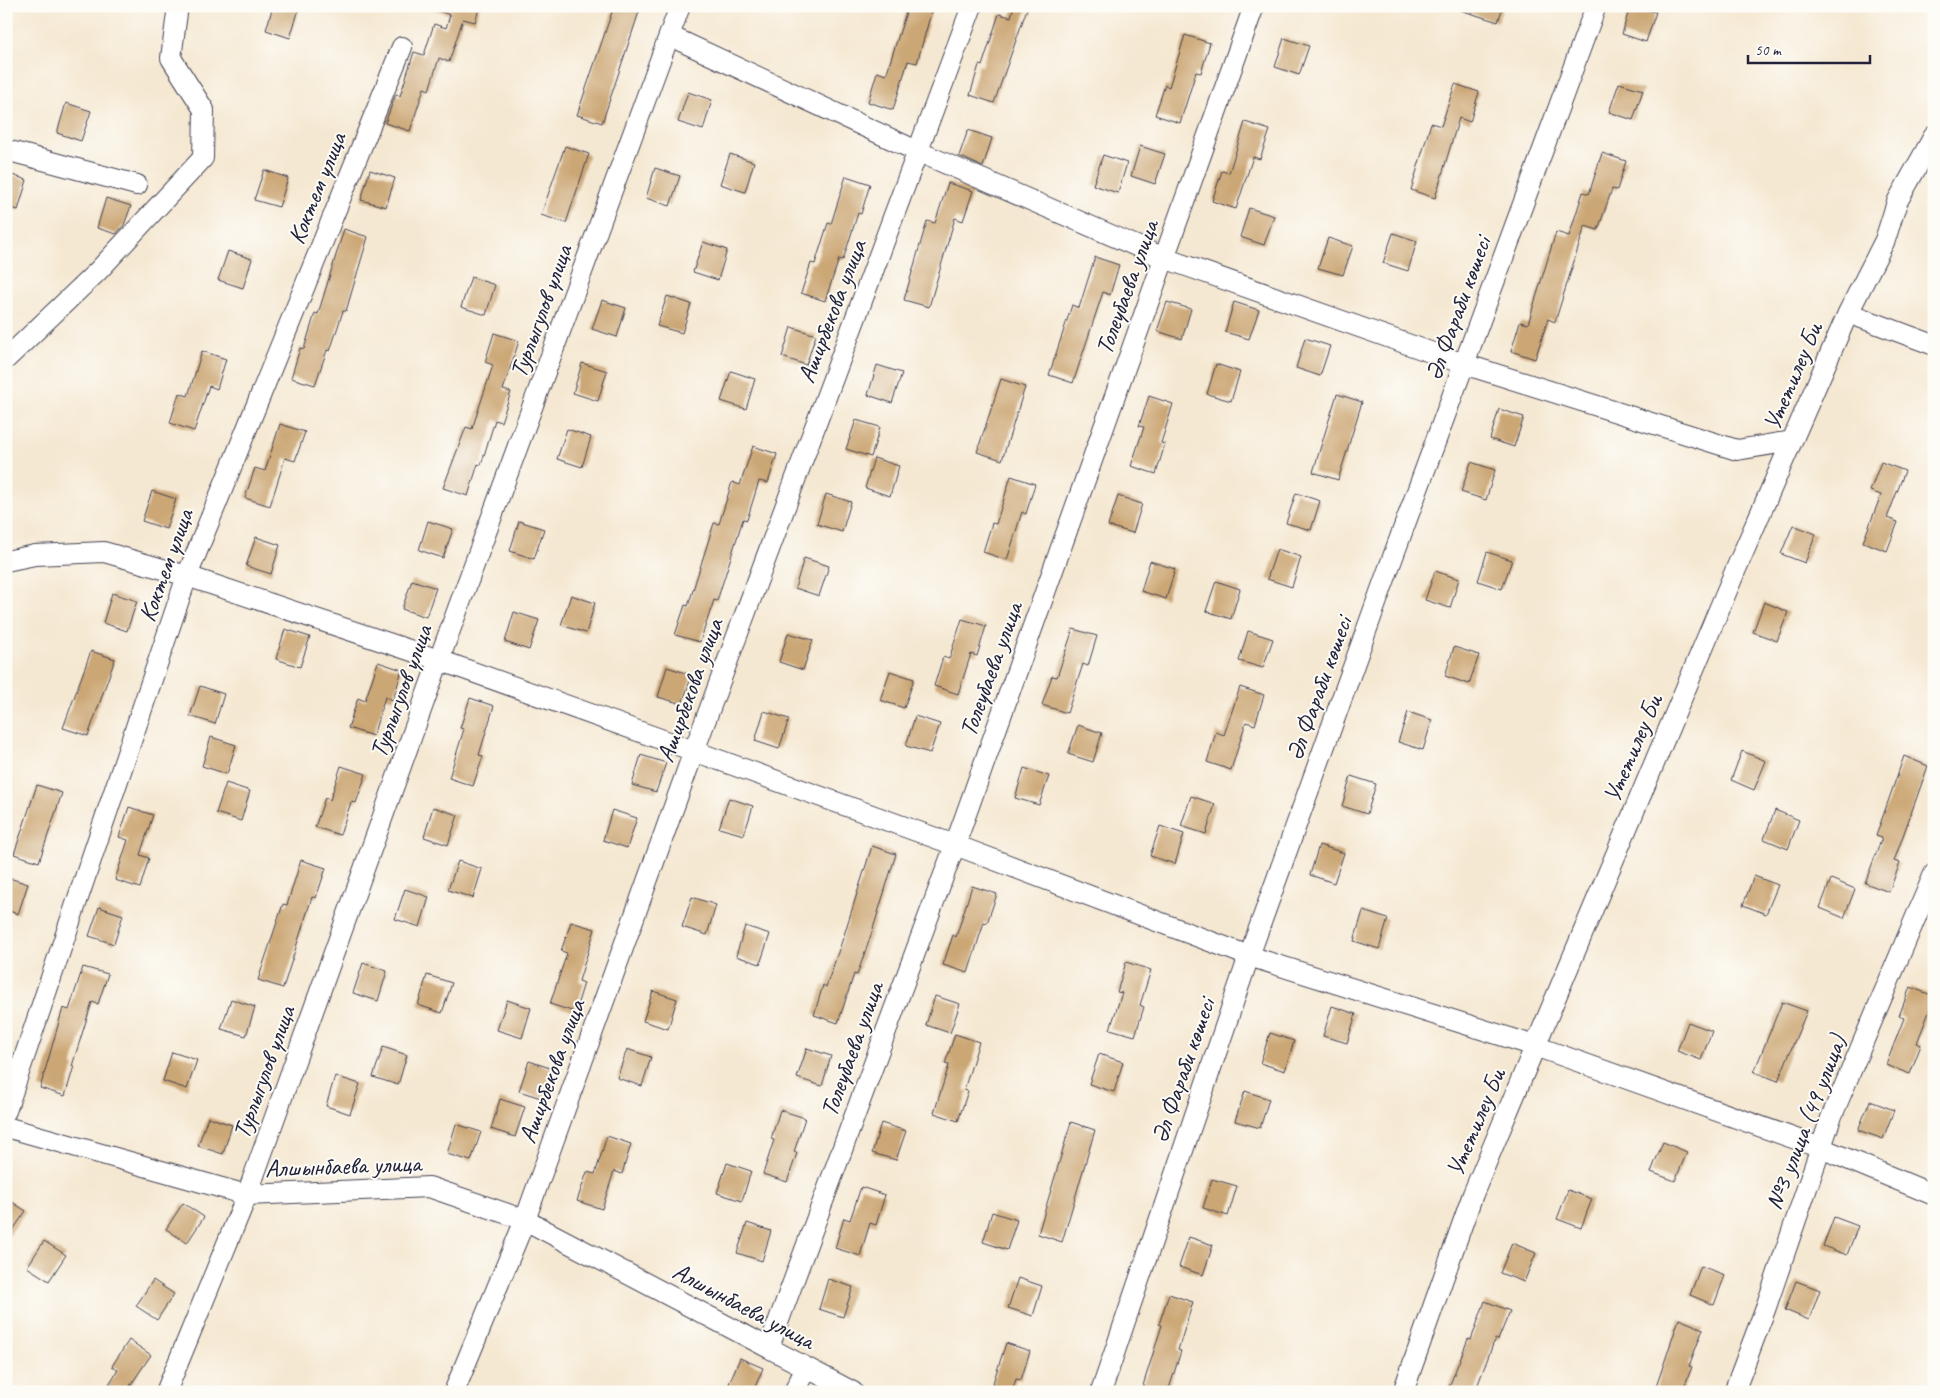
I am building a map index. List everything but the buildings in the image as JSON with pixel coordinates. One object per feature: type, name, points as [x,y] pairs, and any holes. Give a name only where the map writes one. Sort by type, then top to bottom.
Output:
[{"type":"street","points":[[6,359],[98,271],[203,158],[204,110],[171,58],[178,6]]},
{"type":"street","name":"Турлыгулов улица","points":[[166,1392],[247,1195],[439,660],[680,6]]},
{"type":"street","name":"Аширбекова улица","points":[[454,1392],[525,1220],[694,751],[972,6]]},
{"type":"street","name":"Толеубаева улица","points":[[769,1347],[955,845],[1254,6]]},
{"type":"street","name":"Әл Фараби көшесі","points":[[1100,1392],[1249,956],[1596,6]]},
{"type":"street","points":[[670,36],[919,152],[1164,258],[1464,364],[1737,450],[1792,441]]},
{"type":"street","name":"Коктем улица","points":[[6,1111],[187,576],[402,48]]},
{"type":"street","name":"Утетилеу Би","points":[[1403,1392],[1473,1194],[1535,1046],[1848,313],[1885,240],[1897,202],[1934,136]]},
{"type":"street","points":[[6,150],[137,185]]},
{"type":"street","points":[[1848,313],[1934,345]]},
{"type":"street","points":[[6,562],[36,555],[104,552],[187,576],[439,660],[694,751],[955,845],[1249,956],[1535,1046],[1821,1148],[1934,1195]]},
{"type":"street","name":"№3 улица (49 улица)","points":[[1734,1392],[1766,1307],[1831,1118],[1934,874]]},
{"type":"street","name":"Алшынбаева улица","points":[[6,1127],[247,1195],[429,1187],[525,1220],[853,1392]]},
{"type":"street","points":[[794,1392],[806,1368]]}]
